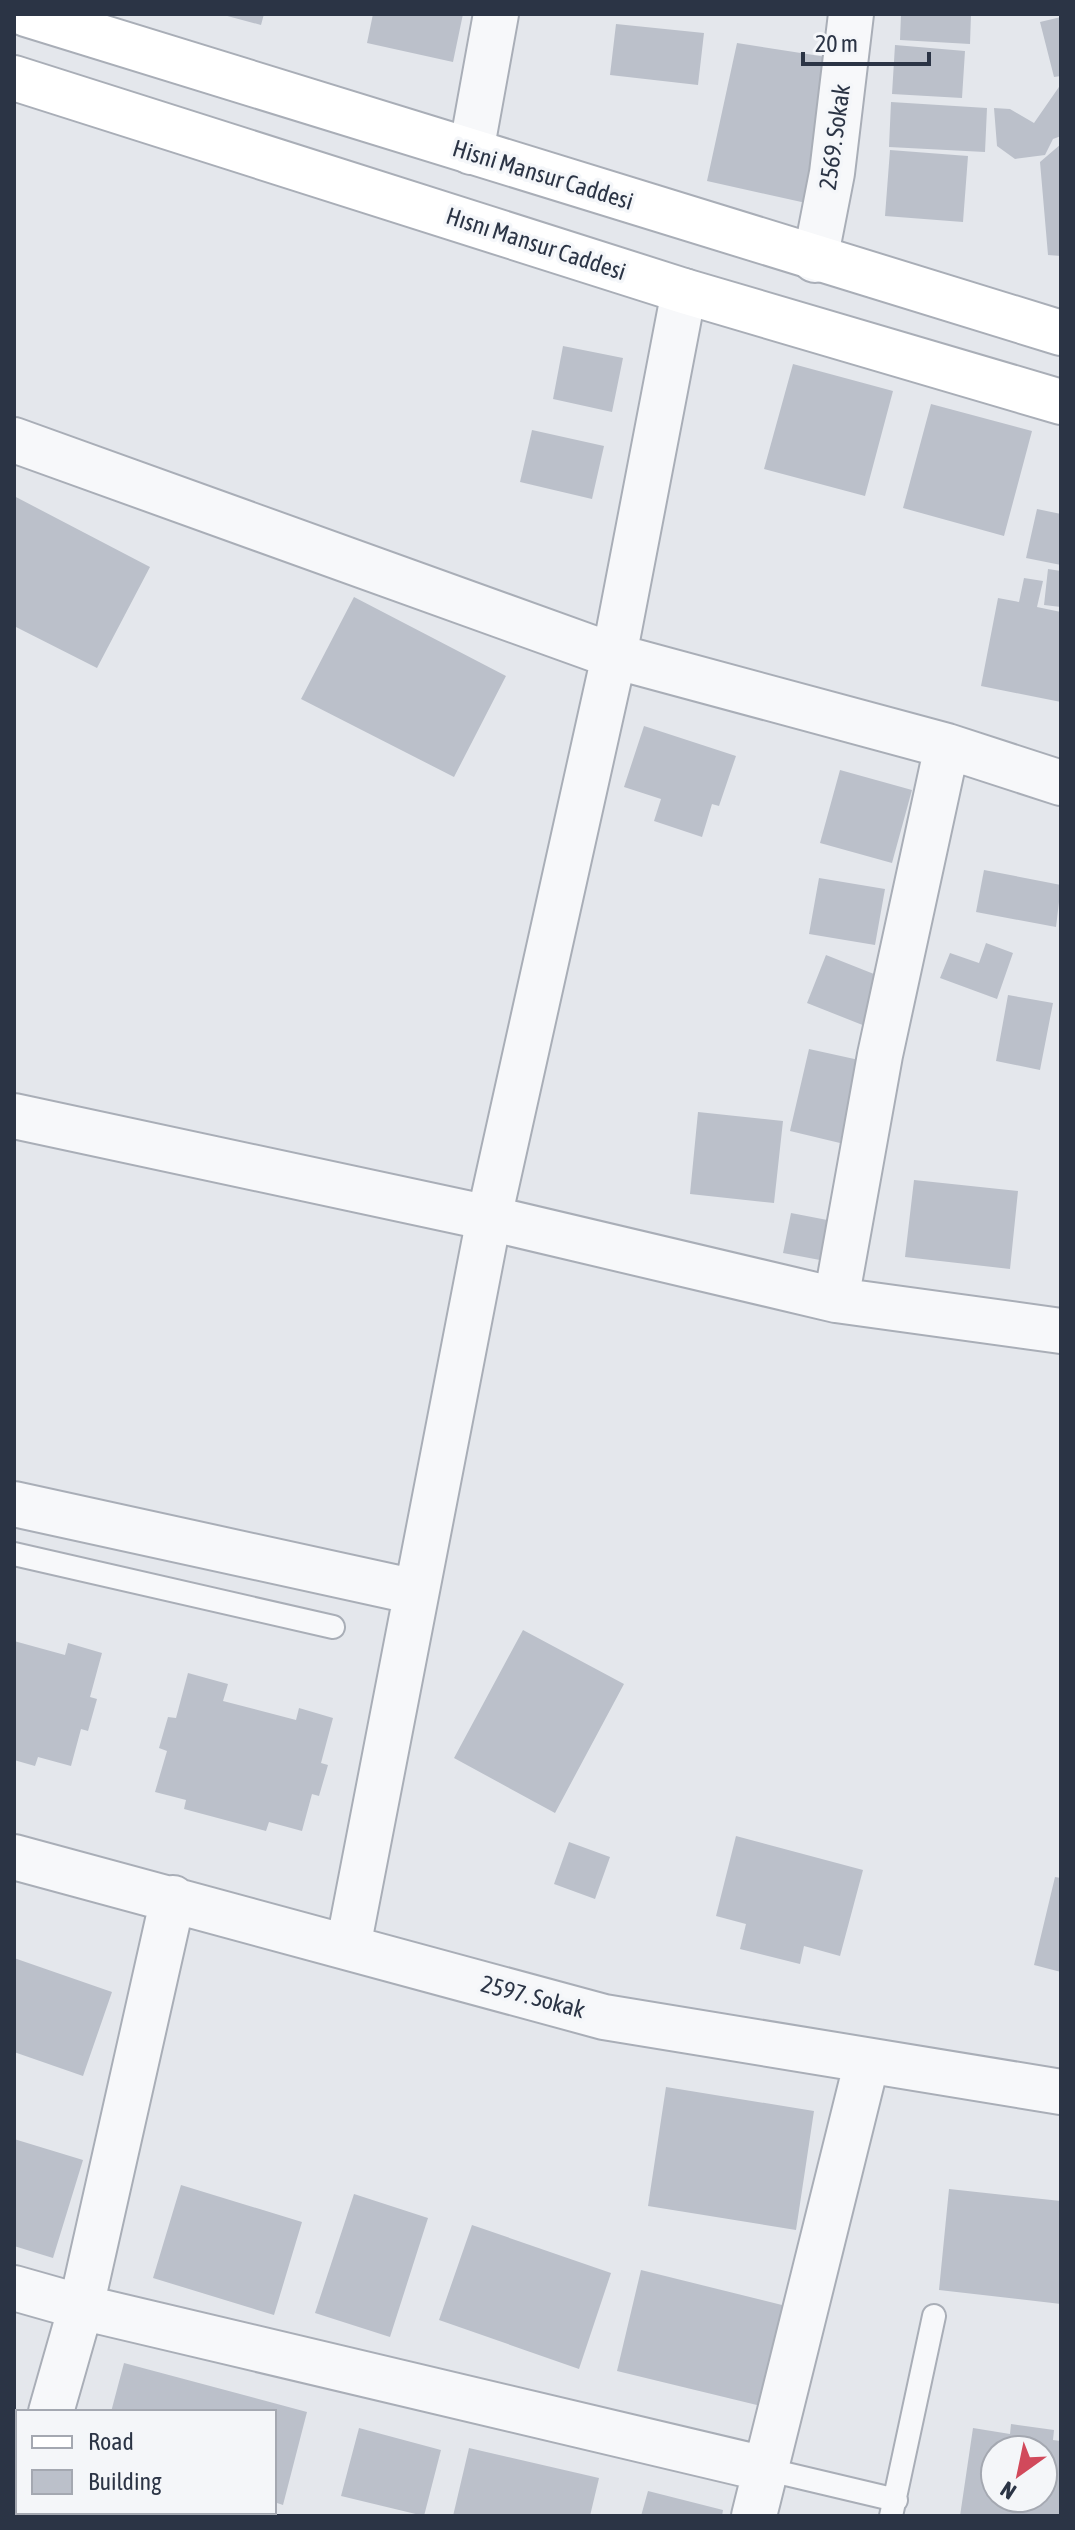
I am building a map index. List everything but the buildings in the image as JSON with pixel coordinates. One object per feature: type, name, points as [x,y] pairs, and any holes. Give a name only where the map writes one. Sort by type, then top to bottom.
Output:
[{"type":"main road","name":"Hisni Mansur Caddesi","points":[[26,14],[815,260],[1061,333]]},
{"type":"main road","name":"Hısnı Mansur Caddesi","points":[[14,78],[684,291],[1061,402]]},
{"type":"street","points":[[471,152],[496,14]]},
{"type":"street","name":"2569. Sokak","points":[[815,260],[832,173],[851,14]]},
{"type":"street","points":[[348,1947],[489,1218],[614,656],[684,291]]},
{"type":"street","points":[[14,440],[614,656],[947,746],[1061,783]]},
{"type":"street","points":[[836,1300],[880,1055],[947,746]]},
{"type":"street","points":[[14,1116],[489,1218],[836,1300],[1061,1331]]},
{"type":"street","points":[[14,1504],[416,1592]]},
{"type":"street","name":"2597. Sokak","points":[[14,1857],[604,2017],[1061,2092]]},
{"type":"street","points":[[52,2410],[81,2307],[173,1898]]},
{"type":"street","points":[[754,2516],[867,2061]]},
{"type":"street","points":[[14,2288],[81,2307],[765,2469]]},
{"type":"lane","points":[[14,1554],[333,1627]]},
{"type":"lane","points":[[765,2469],[893,2508],[934,2316]]}]
